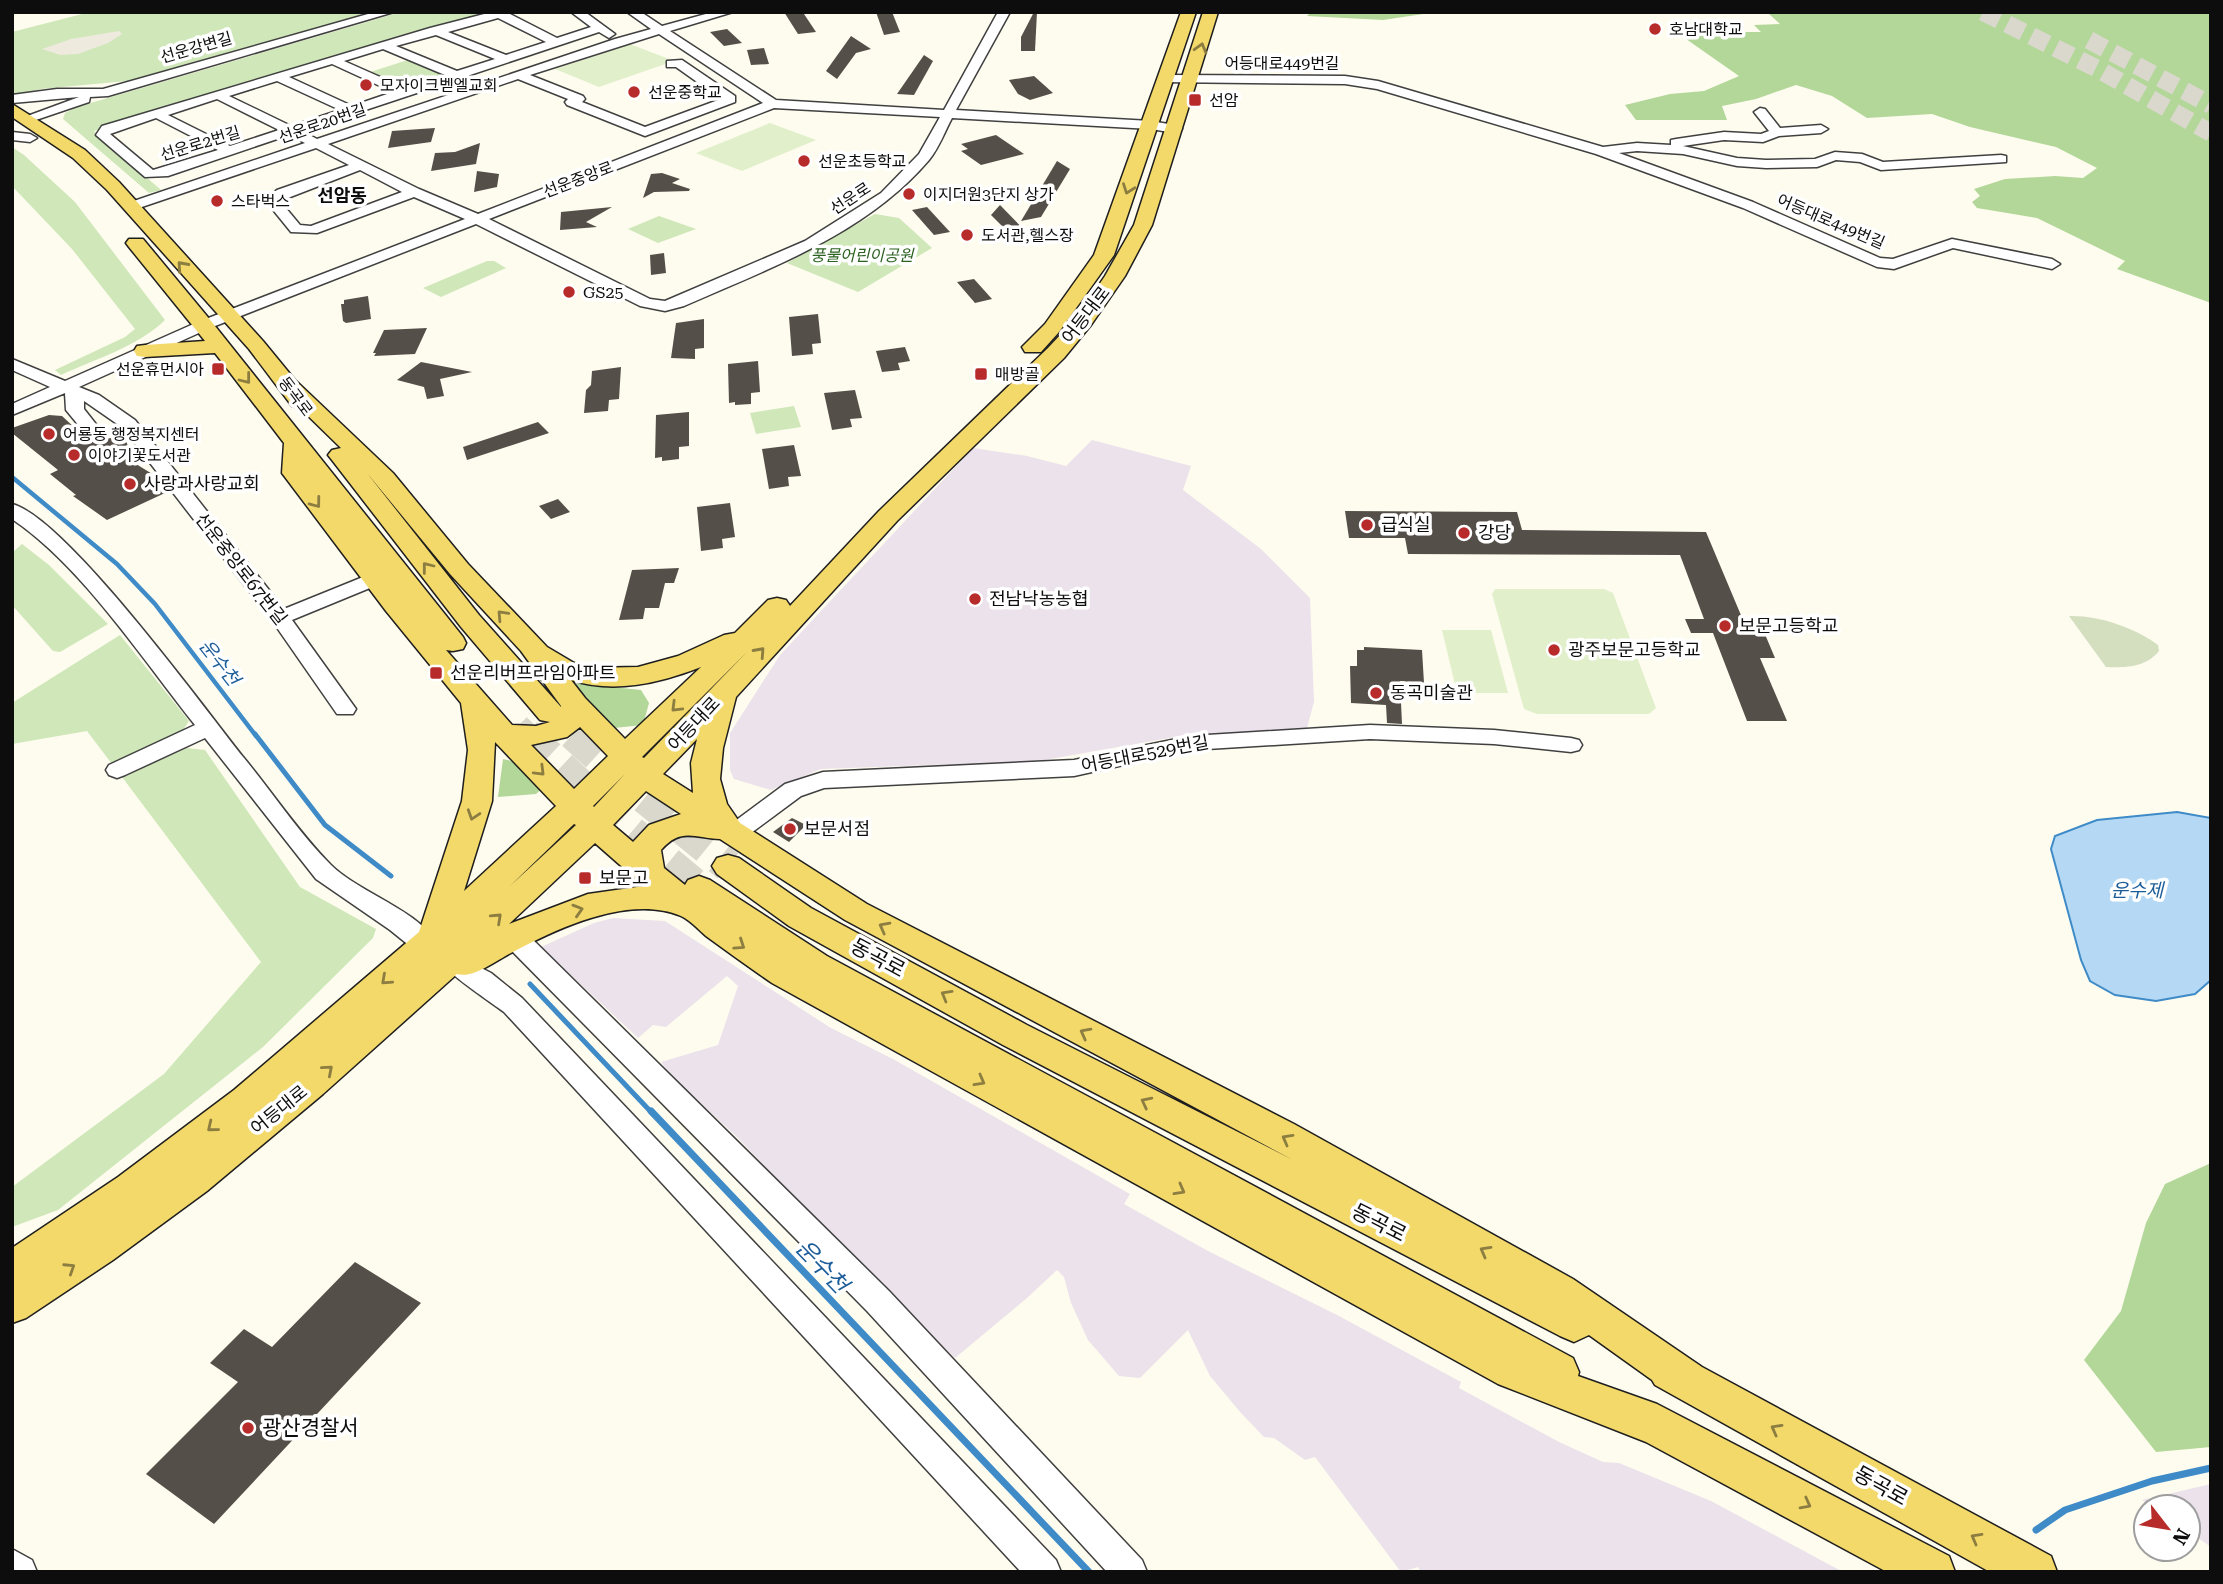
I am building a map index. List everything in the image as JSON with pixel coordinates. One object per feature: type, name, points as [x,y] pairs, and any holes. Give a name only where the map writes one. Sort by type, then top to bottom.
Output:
[{"type":"main road","name":"어등대로","points":[[12,1305],[99,1248],[194,1180],[410,998],[635,767],[728,688],[888,516],[1056,353],[1084,321],[1126,259],[1143,225],[1163,127],[1164,79],[1189,12]]},
{"type":"main road","name":"어등대로","points":[[635,767],[752,631],[1052,328],[1104,255],[1163,127],[1191,80],[1211,12]]},
{"type":"main road","points":[[16,113],[21,137],[64,164],[94,194]]},
{"type":"main road","name":"동곡로","points":[[16,113],[79,154],[204,325],[296,442],[511,730],[585,816],[650,875],[1917,1568]]},
{"type":"main road","name":"동곡로","points":[[121,211],[229,315],[289,385],[348,468],[470,621],[562,709]]},
{"type":"main road","points":[[145,351],[220,346]]},
{"type":"main road","points":[[289,385],[384,478],[459,569],[547,659],[581,676],[621,679],[670,669],[752,631]]},
{"type":"main road","points":[[296,442],[294,473],[374,579],[474,699],[511,730],[526,737],[551,733],[570,720],[531,645]]},
{"type":"main road","points":[[728,688],[716,724],[704,781],[706,796],[718,815],[732,850]]},
{"type":"main road","points":[[429,941],[477,802],[482,750],[474,699]]},
{"type":"main road","points":[[562,709],[732,850]]},
{"type":"main road","name":"어등대로","points":[[12,1270],[105,1208],[195,1141],[320,1040],[429,941],[585,816]]},
{"type":"main road","points":[[650,875],[645,849],[658,832],[668,826],[688,822],[732,850]]},
{"type":"main road","name":"동곡로","points":[[732,850],[800,917],[1015,1034],[1687,1380],[2035,1572]]},
{"type":"main road","points":[[410,998],[458,966],[513,936],[579,908],[634,898],[694,897]]},
{"type":"street","name":"선운강변길","points":[[16,113],[57,93],[104,93],[388,12]]},
{"type":"street","points":[[577,12],[619,41]]},
{"type":"street","points":[[633,12],[773,104]]},
{"type":"street","name":"선운로20번길","points":[[121,211],[658,28],[727,12]]},
{"type":"street","name":"선운로","points":[[476,218],[646,303],[672,305],[810,244],[886,195],[925,156],[1004,12]]},
{"type":"street","points":[[503,13],[557,43]]},
{"type":"street","name":"선운로2번길","points":[[503,13],[332,60],[107,129],[103,135],[150,174],[163,173],[600,28]]},
{"type":"street","points":[[434,30],[508,60]]},
{"type":"street","points":[[383,45],[484,87]]},
{"type":"street","points":[[332,60],[405,93]]},
{"type":"street","points":[[518,75],[579,99],[571,102],[645,132],[731,99],[678,63],[671,64]]},
{"type":"street","points":[[278,77],[352,111]]},
{"type":"street","name":"어등대로449번길","points":[[1164,79],[1359,82],[1405,92],[1601,151],[1748,205],[1877,262],[1894,264],[1952,243],[2052,264]]},
{"type":"street","points":[[16,113],[104,93]]},
{"type":"street","points":[[218,95],[414,191],[476,218]]},
{"type":"street","points":[[54,137],[47,128],[51,124],[51,117],[77,101]]},
{"type":"street","name":"선운중앙로","points":[[12,410],[69,390],[145,351],[204,325],[773,104],[949,112],[1163,127]]},
{"type":"street","points":[[1760,112],[1777,132]]},
{"type":"street","points":[[157,114],[231,152]]},
{"type":"street","name":"어등대로449번길","points":[[1652,148],[1724,136],[1763,138],[1777,132],[1821,130]]},
{"type":"street","name":"어등대로449번길","points":[[1601,151],[1637,146],[1684,150],[1737,162],[1766,164],[1817,163],[1835,156],[1862,158],[1881,166],[2001,159]]},
{"type":"street","points":[[362,165],[282,193],[272,200],[296,229],[312,230],[414,191]]},
{"type":"street","name":"선운중앙로67번길","points":[[12,363],[93,399],[129,424],[280,618],[345,709]]},
{"type":"street","points":[[69,390],[75,410],[86,431],[129,424]]},
{"type":"street","points":[[14,513],[40,530],[103,595],[324,873],[429,941]]},
{"type":"street","points":[[280,618],[374,579]]},
{"type":"street","points":[[117,770],[208,728]]},
{"type":"street","name":"어등대로529번길","points":[[732,850],[793,790],[823,780],[1074,768],[1191,743],[1370,732],[1494,737],[1571,745]]},
{"type":"street","points":[[513,936],[878,1301],[1130,1572]]},
{"type":"street","points":[[458,966],[482,980],[513,1005],[1044,1572]]},
{"type":"street","points":[[1917,1568],[1925,1510]]},
{"type":"street","points":[[12,1566],[20,1572]]},
{"type":"shaded area","points":[[119,31],[122,34],[108,43],[78,54],[60,55],[42,49],[71,39]]},
{"type":"shaded area","points":[[1092,440],[1191,466],[1183,490],[1261,549],[1310,598],[1314,702],[1307,728],[1181,736],[1039,761],[821,769],[771,790],[734,779],[730,770],[730,733],[780,655],[973,448],[1027,456],[1066,466]]},
{"type":"shaded area","points":[[613,918],[665,921],[831,1028],[893,1059],[1130,1194],[1124,1204],[1208,1251],[1339,1316],[1461,1382],[1459,1388],[1559,1442],[1603,1462],[1619,1463],[1711,1501],[1843,1572],[1421,1572],[1418,1567],[1401,1572],[1315,1457],[1305,1460],[1274,1438],[1264,1437],[1241,1413],[1210,1376],[1188,1330],[1140,1378],[1119,1376],[1088,1340],[1071,1303],[1064,1277],[1057,1270],[955,1358],[860,1268],[738,1138],[673,1077],[661,1062],[718,1045],[738,986],[727,976],[666,1027],[653,1025],[638,1038],[541,947],[594,923]]},
{"type":"shaded area","points":[[2211,1484],[2211,1547],[2202,1541],[2202,1493],[2172,1493]]},
{"type":"green space","points":[[90,12],[376,12],[138,80],[41,89],[12,97],[12,32]]},
{"type":"green space","points":[[401,12],[498,12],[326,60],[94,131],[161,190],[149,193],[63,119],[65,113],[77,107]]},
{"type":"green space","points":[[1311,12],[1430,13],[1383,20],[1307,16]]},
{"type":"green space","points":[[1761,12],[2211,12],[2211,303],[2117,269],[2125,261],[2037,218],[1977,208],[1972,202],[1980,196],[1974,189],[2005,179],[2055,176],[2083,178],[2097,168],[2056,147],[1970,127],[1932,114],[1867,118],[1832,96],[1796,85],[1756,99],[1722,106],[1727,120],[1636,120],[1625,105],[1670,94],[1704,91],[1739,76],[1676,32],[1761,32],[1754,25],[1780,24],[1768,13]]},
{"type":"green space","points":[[630,44],[674,61],[599,87],[555,69]]},
{"type":"green space","points":[[411,59],[450,76],[406,89],[367,73]]},
{"type":"green space","points":[[770,123],[816,140],[742,171],[696,153]]},
{"type":"green space","points":[[12,147],[75,202],[165,320],[129,345],[61,375],[55,370],[125,337],[135,329],[72,249],[12,186]]},
{"type":"green space","name":"풍물어린이공원","points":[[875,214],[899,218],[932,248],[858,292],[787,263]]},
{"type":"green space","points":[[659,216],[696,229],[658,243],[628,229]]},
{"type":"green space","points":[[487,261],[494,261],[506,268],[441,297],[423,288]]},
{"type":"green space","points":[[794,406],[801,427],[756,434],[750,413]]},
{"type":"green space","points":[[22,544],[49,565],[108,624],[60,652],[53,651],[12,605],[12,553]]},
{"type":"green space","points":[[1495,589],[1604,589],[1613,593],[1656,708],[1649,714],[1537,714],[1524,709],[1492,594]]},
{"type":"green space","points":[[2069,616],[2104,620],[2128,628],[2158,645],[2159,651],[2148,660],[2135,665],[2106,667]]},
{"type":"green space","points":[[1442,630],[1491,630],[1508,693],[1457,693]]},
{"type":"green space","points":[[120,635],[189,721],[181,733],[112,764],[87,731],[12,744],[12,703]]},
{"type":"green space","points":[[563,682],[641,690],[649,703],[643,725],[614,728]]},
{"type":"green space","points":[[187,748],[205,750],[300,887],[376,929],[373,938],[263,1047],[58,1210],[12,1227],[12,1187],[164,1074],[261,962],[122,777]]},
{"type":"green space","points":[[503,759],[525,764],[547,784],[536,794],[498,797]]},
{"type":"green space","points":[[2211,1163],[2211,1447],[2156,1452],[2084,1360],[2121,1311],[2146,1223],[2165,1184]]},
{"type":"water","name":"운수제","points":[[2177,812],[2211,818],[2211,980],[2195,994],[2156,1001],[2115,995],[2090,981],[2081,960],[2051,849],[2055,836],[2097,820]]},
{"type":"building","points":[[784,12],[804,14],[816,32],[798,34]]},
{"type":"building","points":[[876,12],[892,12],[900,32],[884,35]]},
{"type":"building","points":[[1034,12],[1037,12],[1035,51],[1021,51],[1021,37]]},
{"type":"building","points":[[727,29],[742,43],[724,46],[710,32]]},
{"type":"building","points":[[851,36],[871,49],[856,53],[837,79],[826,71]]},
{"type":"building","points":[[764,48],[769,64],[751,65],[747,50]]},
{"type":"building","points":[[924,55],[933,61],[914,95],[897,94]]},
{"type":"building","points":[[1034,76],[1053,93],[1030,100],[1018,94],[1009,80]]},
{"type":"building","points":[[435,128],[431,142],[388,148],[392,131]]},
{"type":"building","points":[[996,135],[1024,154],[981,165],[961,151],[968,149],[961,144]]},
{"type":"building","points":[[480,143],[476,164],[431,171],[435,153],[455,152]]},
{"type":"building","points":[[1057,161],[1070,169],[1041,217],[1021,221]]},
{"type":"building","points":[[477,171],[499,174],[497,187],[474,192]]},
{"type":"building","points":[[662,173],[680,179],[672,183],[690,189],[689,191],[654,192],[643,198],[651,174]]},
{"type":"building","points":[[1000,205],[1035,241],[1020,244],[991,215]]},
{"type":"building","points":[[612,207],[586,222],[597,227],[560,230],[561,212]]},
{"type":"building","points":[[927,207],[950,232],[934,235],[912,210]]},
{"type":"building","points":[[664,253],[666,273],[651,275],[650,255]]},
{"type":"building","points":[[974,279],[992,299],[975,303],[957,282]]},
{"type":"building","points":[[368,296],[371,319],[346,323],[343,321],[341,304],[344,304],[344,300]]},
{"type":"building","points":[[818,314],[821,343],[812,344],[813,354],[792,356],[789,317]]},
{"type":"building","points":[[704,319],[704,348],[695,349],[695,359],[671,358],[676,323]]},
{"type":"building","points":[[427,328],[415,354],[374,356],[384,330]]},
{"type":"building","points":[[905,347],[910,361],[898,363],[900,370],[882,372],[876,351]]},
{"type":"building","points":[[758,361],[760,392],[751,393],[751,404],[729,403],[728,364]]},
{"type":"building","points":[[421,362],[472,372],[440,379],[444,396],[427,399],[424,387],[397,380]]},
{"type":"building","points":[[621,367],[619,399],[609,400],[608,411],[584,413],[586,390],[591,385],[592,371]]},
{"type":"building","points":[[855,390],[862,418],[850,419],[852,427],[832,430],[824,393]]},
{"type":"building","points":[[689,412],[689,446],[679,447],[679,459],[662,461],[662,457],[655,458],[656,415]]},
{"type":"building","points":[[49,415],[62,416],[75,428],[69,434],[75,441],[125,439],[136,464],[154,475],[165,493],[107,520],[73,496],[76,495],[50,474],[58,470],[12,433],[12,428]]},
{"type":"building","points":[[538,422],[549,433],[467,460],[463,447]]},
{"type":"building","points":[[794,445],[801,476],[788,477],[789,486],[769,489],[762,449]]},
{"type":"building","points":[[558,499],[570,512],[551,519],[539,506]]},
{"type":"building","points":[[730,503],[735,537],[722,539],[723,548],[701,551],[697,507]]},
{"type":"building","points":[[1345,511],[1517,512],[1522,530],[1706,532],[1743,620],[1759,620],[1775,658],[1760,658],[1787,721],[1747,721],[1713,633],[1691,633],[1685,619],[1704,619],[1680,555],[1408,554],[1405,538],[1349,538]]},
{"type":"building","points":[[679,568],[674,583],[665,583],[659,608],[645,608],[643,619],[619,620],[632,570]]},
{"type":"building","name":"동곡미술관","points":[[1364,647],[1422,650],[1424,683],[1400,681],[1402,724],[1387,723],[1386,705],[1351,703],[1350,666],[1357,666],[1357,650],[1364,650]]},
{"type":"building","name":"보문서점","points":[[792,818],[806,825],[789,842],[773,832]]},
{"type":"building","name":"광산경찰서","points":[[355,1262],[421,1303],[214,1524],[146,1474],[238,1382],[210,1363],[244,1329],[272,1347]]},
{"type":"waterway","name":"운수천","points":[[12,477],[117,564],[155,604],[256,736]]},
{"type":"waterway","name":"운수천","points":[[255,734],[325,825],[391,876]]},
{"type":"waterway","name":"운수천","points":[[530,984],[652,1113]]},
{"type":"waterway","name":"운수천","points":[[651,1111],[1089,1572]]},
{"type":"waterway","points":[[2036,1530],[2065,1510],[2152,1481],[2211,1468]]},
{"type":"tunnel","points":[[1983,12],[2096,68],[2211,133]]},
{"type":"tunnel","points":[[2089,40],[2211,105]]},
{"type":"tunnel","points":[[550,713],[575,736]]},
{"type":"tunnel","points":[[518,726],[526,734]]},
{"type":"tunnel","points":[[526,734],[620,822],[699,888]]},
{"type":"tunnel","points":[[573,734],[629,785],[728,866]]},
{"type":"place","name":"호남대학교","points":[[1655,29]]},
{"type":"place","name":"모자이크벧엘교회","points":[[366,85]]},
{"type":"place","name":"선운중학교","points":[[634,92]]},
{"type":"place","name":"선암","points":[[1195,100]]},
{"type":"place","name":"선운초등학교","points":[[804,161]]},
{"type":"place","name":"이지더원3단지 상가","points":[[909,194]]},
{"type":"place","name":"스타벅스","points":[[217,201]]},
{"type":"place","name":"도서관,헬스장","points":[[967,235]]},
{"type":"place","name":"GS25","points":[[569,292]]},
{"type":"place","name":"선운휴먼시아","points":[[218,369]]},
{"type":"place","name":"매방골","points":[[981,374]]},
{"type":"place","name":"어룡동 행정복지센터","points":[[49,434]]},
{"type":"place","name":"이야기꽃도서관","points":[[74,455]]},
{"type":"place","name":"사랑과사랑교회","points":[[130,484]]},
{"type":"place","name":"급식실","points":[[1367,525]]},
{"type":"place","name":"강당","points":[[1464,533]]},
{"type":"place","name":"전남낙농농협","points":[[975,599]]},
{"type":"place","name":"보문고등학교","points":[[1725,626]]},
{"type":"place","name":"광주보문고등학교","points":[[1554,650]]},
{"type":"place","name":"선운리버프라임아파트","points":[[436,673]]},
{"type":"place","name":"동곡미술관","points":[[1376,693]]},
{"type":"place","name":"보문서점","points":[[790,829]]},
{"type":"place","name":"보문고","points":[[585,878]]},
{"type":"place","name":"광산경찰서","points":[[248,1428]]},
{"type":"district","name":"선암동","points":[[342,196]]}]
